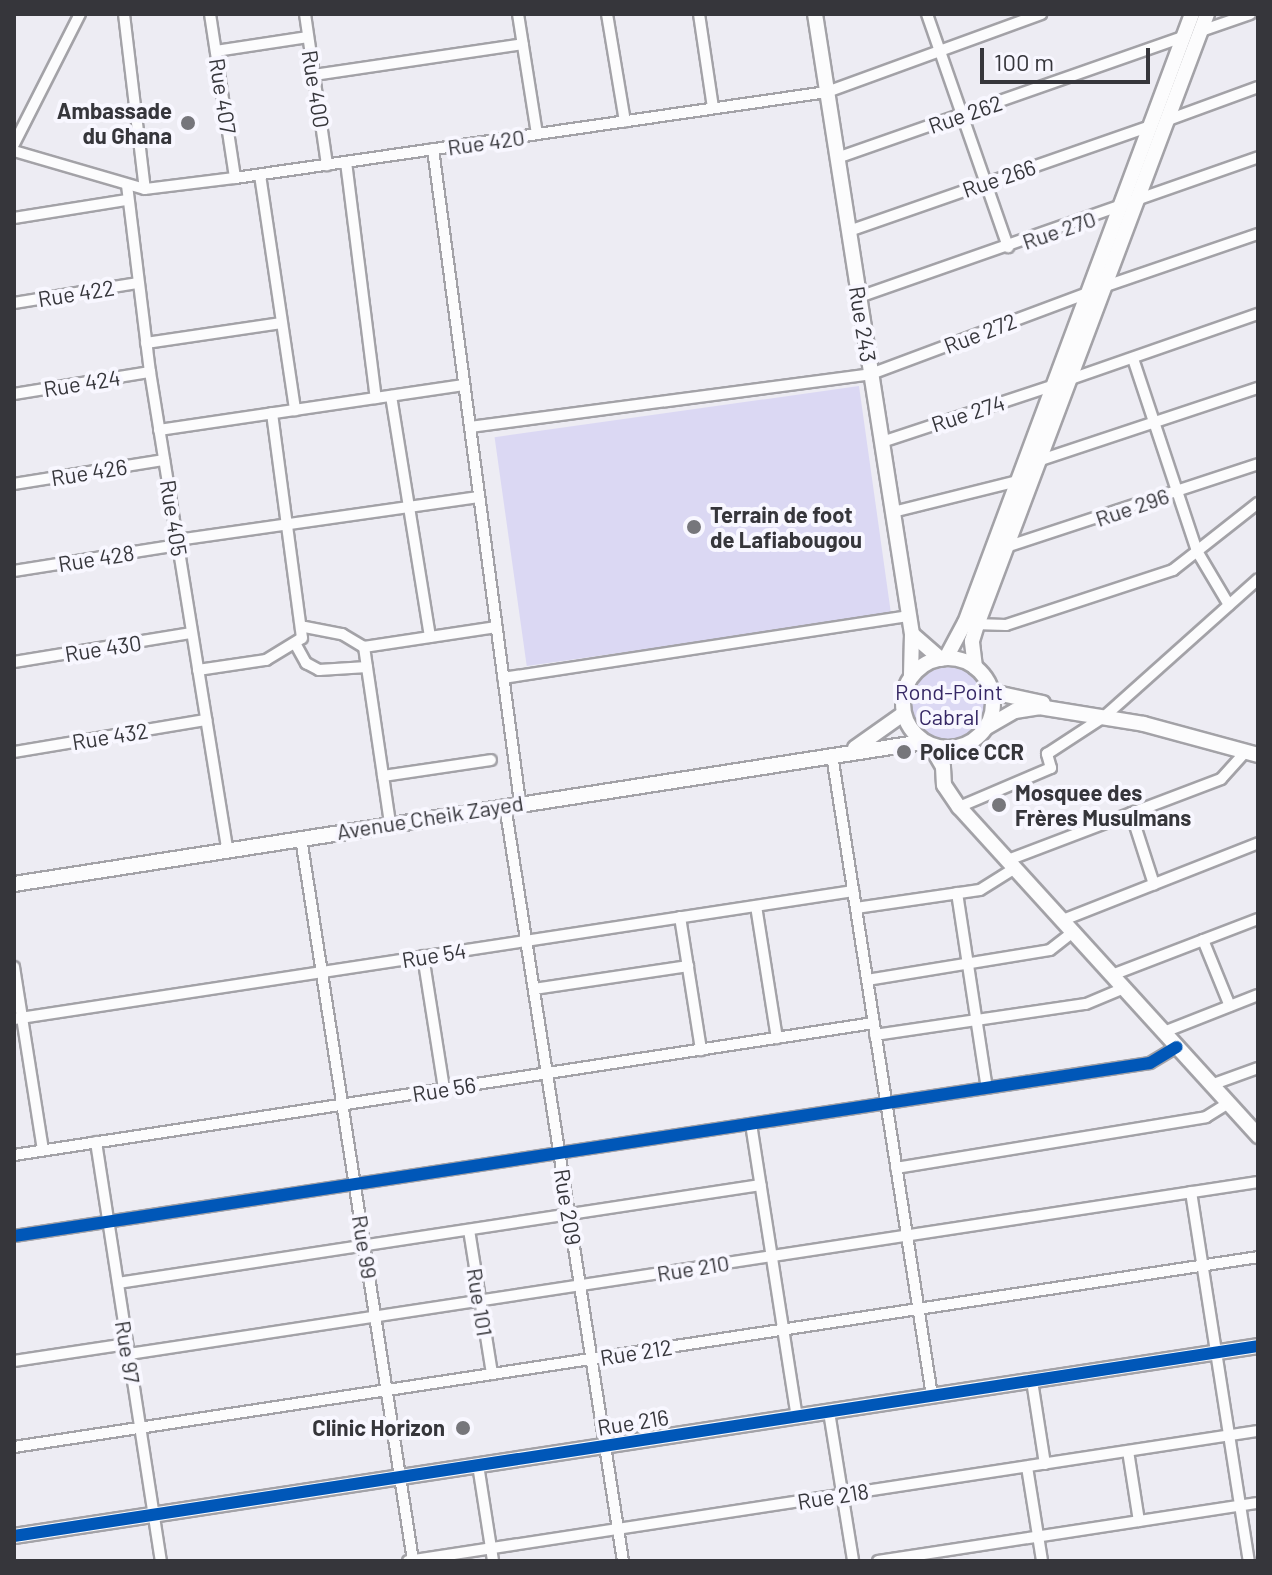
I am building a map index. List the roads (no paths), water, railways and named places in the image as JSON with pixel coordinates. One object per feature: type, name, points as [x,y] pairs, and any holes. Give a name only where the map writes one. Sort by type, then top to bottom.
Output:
[{"type":"street","points":[[14,144],[80,14]]},
{"type":"street","points":[[124,14],[145,189]]},
{"type":"street","name":"Rue 407","points":[[210,14],[235,178]]},
{"type":"street","name":"Rue 400","points":[[305,14],[327,165]]},
{"type":"street","points":[[518,14],[537,134]]},
{"type":"street","points":[[607,14],[625,121]]},
{"type":"street","points":[[699,14],[713,108]]},
{"type":"street","name":"Rue 243","points":[[815,14],[912,634],[911,676]]},
{"type":"street","points":[[927,14],[1008,247]]},
{"type":"street","name":"Rue 420","points":[[14,151],[145,189],[260,175],[827,92],[1038,14]]},
{"type":"street","points":[[987,727],[992,692],[975,667],[971,624],[1017,481],[1032,461],[1071,379],[1119,209],[1192,14]]},
{"type":"street","points":[[1207,14],[1135,204],[1054,385],[1006,547],[971,624],[944,658],[911,676],[903,714],[943,767],[944,785],[959,807],[1258,1136]]},
{"type":"street","points":[[1201,31],[1250,14]]},
{"type":"street","points":[[216,51],[308,37]]},
{"type":"street","name":"Rue 262","points":[[837,158],[1183,37]]},
{"type":"street","points":[[314,75],[523,44]]},
{"type":"street","points":[[1168,120],[1257,91]]},
{"type":"street","name":"Rue 266","points":[[849,231],[1151,126]]},
{"type":"street","name":"Rue 209","points":[[433,149],[497,627],[527,941],[623,1561]]},
{"type":"street","name":"Rue 270","points":[[859,297],[1135,204],[1258,157]]},
{"type":"street","points":[[346,162],[376,398]]},
{"type":"street","points":[[260,175],[295,410]]},
{"type":"street","name":"Rue 405","points":[[127,185],[126,200],[150,372],[228,851]]},
{"type":"street","points":[[14,218],[126,200]]},
{"type":"street","name":"Rue 272","points":[[470,427],[871,374],[1096,290],[1258,234]]},
{"type":"street","name":"Rue 422","points":[[14,303],[138,283]]},
{"type":"street","points":[[1071,379],[1258,314]]},
{"type":"street","points":[[146,343],[282,323]]},
{"type":"street","points":[[1133,359],[1197,551],[1229,605]]},
{"type":"street","name":"Rue 424","points":[[14,394],[150,372]]},
{"type":"street","points":[[159,430],[464,385]]},
{"type":"street","name":"Rue 274","points":[[882,442],[1054,385]]},
{"type":"street","points":[[1032,461],[1155,425],[1258,388]]},
{"type":"street","points":[[391,396],[430,637]]},
{"type":"street","points":[[198,670],[266,660],[296,645],[305,627],[272,413]]},
{"type":"street","name":"Rue 426","points":[[14,484],[164,460]]},
{"type":"street","name":"Rue 296","points":[[1006,547],[1258,464]]},
{"type":"street","points":[[893,512],[1017,481]]},
{"type":"street","name":"Rue 428","points":[[14,571],[289,524],[479,497]]},
{"type":"street","points":[[971,624],[1006,625],[1173,570],[1258,503]]},
{"type":"street","points":[[959,807],[1051,768],[1047,754],[1105,716],[1258,579]]},
{"type":"street","points":[[503,678],[909,616]]},
{"type":"street","points":[[305,627],[342,634],[364,647],[497,627]]},
{"type":"street","name":"Rue 430","points":[[14,662],[192,633]]},
{"type":"street","points":[[912,634],[944,658],[975,667]]},
{"type":"street","points":[[296,645],[306,663],[319,670],[367,667]]},
{"type":"street","points":[[364,647],[390,823]]},
{"type":"street","points":[[992,692],[1105,716],[1252,753]]},
{"type":"street","points":[[943,767],[954,749],[1015,711],[1039,707],[1090,713]]},
{"type":"street","name":"Avenue Cheik Zayed","points":[[840,754],[903,714]]},
{"type":"street","name":"Rue 432","points":[[14,752],[206,720]]},
{"type":"street","points":[[927,744],[954,749]]},
{"type":"street","name":"Avenue Cheik Zayed","points":[[14,884],[513,804],[840,754],[927,744]]},
{"type":"street","points":[[856,908],[980,890],[1012,864],[1131,813],[1221,779],[1252,753]]},
{"type":"street","points":[[840,754],[853,891],[932,1396]]},
{"type":"street","points":[[383,776],[491,760]]},
{"type":"street","points":[[1131,813],[1154,884]]},
{"type":"street","name":"Rue 99","points":[[301,838],[411,1561]]},
{"type":"street","points":[[867,980],[1050,950],[1068,926],[1154,884],[1258,843]]},
{"type":"street","name":"Rue 54","points":[[18,1018],[853,891]]},
{"type":"street","points":[[957,893],[987,1088]]},
{"type":"street","points":[[756,906],[777,1038]]},
{"type":"street","points":[[680,917],[701,1050]]},
{"type":"street","points":[[1112,975],[1258,919]]},
{"type":"street","points":[[1203,940],[1230,1006]]},
{"type":"street","points":[[423,956],[444,1089]]},
{"type":"street","points":[[534,989],[688,966]]},
{"type":"street","points":[[14,967],[18,1018],[43,1150]]},
{"type":"street","name":"Rue 56","points":[[14,1155],[777,1038],[976,1020],[1086,1004],[1124,988]]},
{"type":"street","points":[[1164,1032],[1258,995]]},
{"type":"street","points":[[14,1236],[1150,1063],[1177,1047]]},
{"type":"street","points":[[1211,1085],[1258,1068]]},
{"type":"street","points":[[896,1168],[1206,1117],[1228,1103]]},
{"type":"street","points":[[751,1124],[797,1417]]},
{"type":"street","name":"Rue 97","points":[[96,1142],[161,1561]]},
{"type":"street","name":"Rue 210","points":[[14,1361],[375,1317],[1258,1182]]},
{"type":"street","points":[[118,1283],[761,1185]]},
{"type":"street","points":[[1191,1192],[1249,1561]]},
{"type":"street","name":"Rue 101","points":[[469,1230],[492,1374]]},
{"type":"street","name":"Rue 212","points":[[14,1447],[1258,1257]]},
{"type":"street","name":"Rue 216","points":[[14,1536],[1258,1346]]},
{"type":"street","points":[[1032,1381],[1045,1464]]},
{"type":"street","points":[[829,1412],[853,1561]]},
{"type":"street","name":"Rue 218","points":[[411,1561],[1258,1431]]},
{"type":"street","points":[[1128,1451],[1139,1521]]},
{"type":"street","points":[[478,1465],[493,1561]]},
{"type":"street","points":[[1027,1467],[1042,1561]]},
{"type":"street","points":[[878,1561],[1258,1503]]},
{"type":"place","name":"Ambassade du Ghana","points":[[188,123]]},
{"type":"place","name":"Terrain de foot de Lafiabougou","points":[[694,527]]},
{"type":"place","name":"Police CCR","points":[[904,752]]},
{"type":"place","name":"Mosquee des Frères Musulmans","points":[[999,805]]},
{"type":"place","name":"Clinic Horizon","points":[[463,1428]]},
{"type":"park label","name":"Rond-Point Cabral","points":[[949,704]]}]
